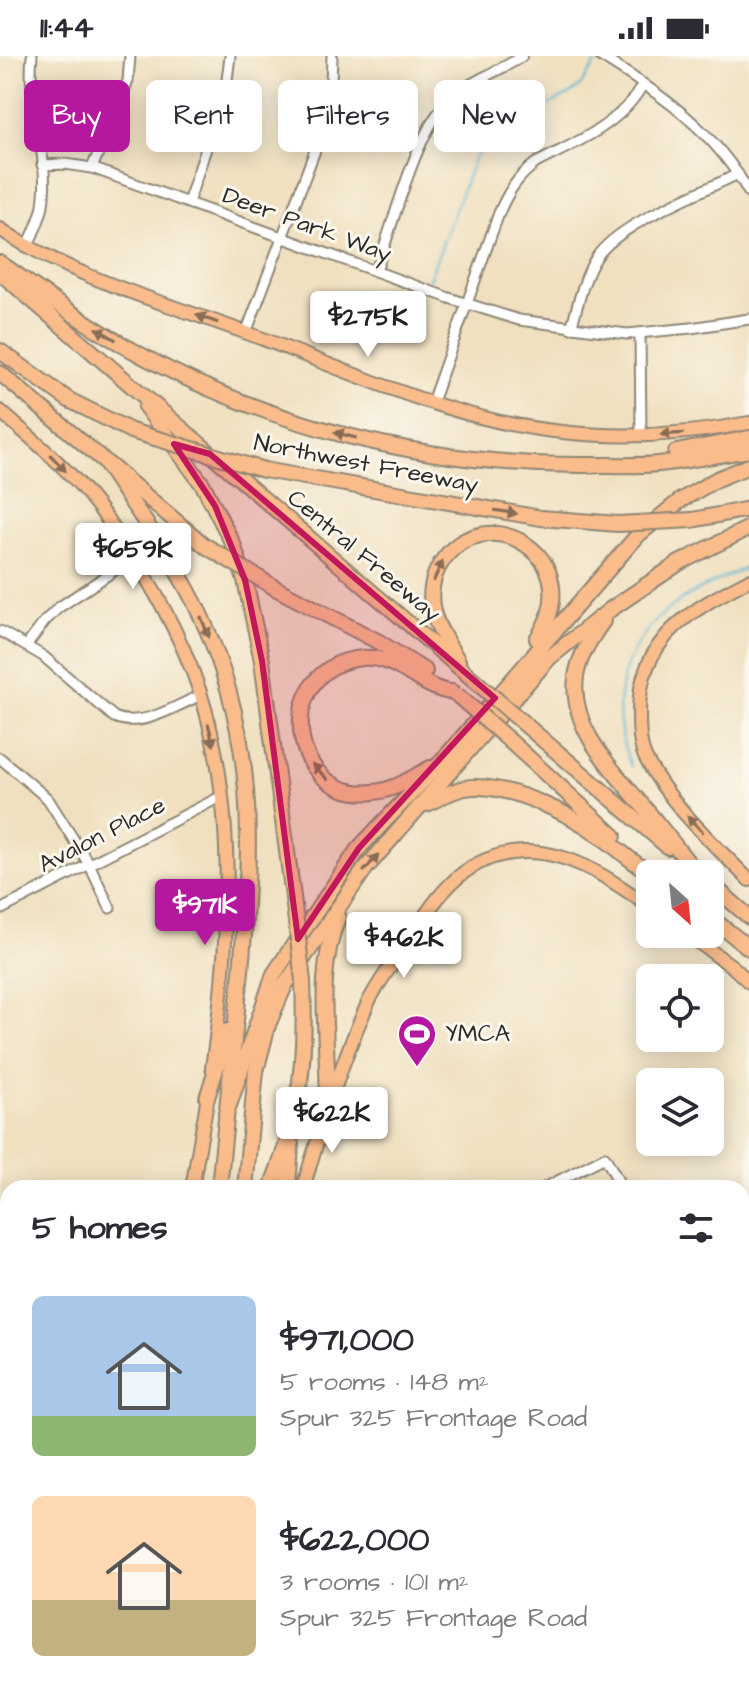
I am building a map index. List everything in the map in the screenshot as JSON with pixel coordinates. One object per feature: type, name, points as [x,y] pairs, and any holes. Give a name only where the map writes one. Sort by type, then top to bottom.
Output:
[{"type":"highway","name":"Northwest Freeway","points":[[0,263],[105,335],[152,360],[237,400],[289,419],[382,445],[448,457],[560,465],[657,464],[749,450]]},
{"type":"highway","name":"Central Freeway","points":[[0,272],[683,860]]},
{"type":"highway","name":"Northwest Freeway","points":[[0,351],[69,400],[131,431],[264,470],[528,516],[618,524],[692,520],[749,509]]},
{"type":"highway","points":[[0,373],[204,545],[277,589],[399,653],[455,694],[640,860]]},
{"type":"highway","points":[[126,382],[203,485],[242,570],[256,626],[303,981],[305,1031],[291,1128],[288,1180]]},
{"type":"highway","points":[[560,465],[655,456],[749,438]]},
{"type":"highway","points":[[107,465],[182,579],[200,614],[219,661],[238,724],[249,821],[249,874],[220,1180]]},
{"type":"highway","points":[[226,1114],[274,974],[359,848],[441,762],[638,535],[681,500],[717,479],[749,466]]},
{"type":"highway","points":[[246,1180],[256,1071],[268,1025],[285,985],[350,890],[549,658],[611,609],[679,563],[749,528]]},
{"type":"highway","points":[[462,669],[437,624],[431,600],[434,578],[443,560],[460,544],[474,537],[498,535],[510,537],[535,551],[544,561],[553,586],[552,609],[546,626],[516,673]]},
{"type":"highway","points":[[611,609],[586,648],[578,668],[576,687],[580,716],[605,760],[687,860]]},
{"type":"highway","points":[[441,762],[387,790],[373,793],[344,788],[330,782],[310,761],[301,741],[300,714],[307,694],[321,675],[342,663],[364,658],[398,665],[443,691],[455,694]]},
{"type":"highway","points":[[419,808],[447,794],[471,787],[493,788],[552,809],[596,832],[636,865]]},
{"type":"highway","points":[[327,1112],[329,1076],[325,971],[330,937],[350,890]]},
{"type":"highway","points":[[724,895],[749,917]]},
{"type":"highway","points":[[724,928],[749,948]]},
{"type":"highway","points":[[207,1098],[239,996]]},
{"type":"highway","points":[[274,1180],[291,1128]]},
{"type":"main road","points":[[0,229],[82,272],[432,402],[486,418],[560,432],[641,435],[699,432],[749,423]]},
{"type":"main road","points":[[0,411],[48,453],[94,502],[159,598],[201,695],[217,758],[222,796],[226,904],[218,1022],[193,1180]]},
{"type":"main road","points":[[749,580],[699,606],[678,622],[658,646],[643,677],[639,707],[644,756],[670,797],[749,880]]},
{"type":"main road","points":[[306,1180],[327,1112],[369,1001],[439,893],[480,862],[527,852],[584,865],[636,898]]},
{"type":"main road","points":[[707,948],[749,982]]},
{"type":"street","points":[[28,246],[43,208],[42,165],[31,78],[32,56]]},
{"type":"street","points":[[92,168],[128,81],[130,56]]},
{"type":"street","points":[[188,203],[226,88],[230,56]]},
{"type":"street","points":[[246,333],[322,132],[329,100],[332,56]]},
{"type":"street","points":[[376,270],[418,151],[434,117],[454,95],[522,56]]},
{"type":"street","points":[[600,56],[685,114],[707,135],[749,193]]},
{"type":"street","points":[[432,402],[499,213],[517,180],[536,163],[612,121],[631,103],[643,84]]},
{"type":"street","name":"Deer Park Way","points":[[42,165],[92,168],[519,320],[640,333],[749,319]]},
{"type":"street","points":[[571,328],[593,262],[606,245],[635,226],[738,174]]},
{"type":"street","points":[[640,333],[641,435]]},
{"type":"street","points":[[27,645],[58,608],[133,558]]},
{"type":"street","points":[[0,631],[27,645],[121,720],[139,720],[201,695]]},
{"type":"street","points":[[0,758],[48,799],[89,864],[110,908]]},
{"type":"street","name":"Avalon Place","points":[[0,910],[222,796]]},
{"type":"street","points":[[560,1180],[605,1157],[618,1180]]},
{"type":"highlighted area","points":[[174,444],[210,454],[495,698],[359,848],[298,939],[262,661],[245,580],[215,506]]},
{"type":"waterway","points":[[429,280],[474,159],[506,129],[572,93],[595,64]]},
{"type":"waterway","points":[[631,767],[620,720],[620,698],[631,656],[643,636],[677,603],[749,566]]},
{"type":"place","name":"YMCA","points":[[417,1068]]}]
